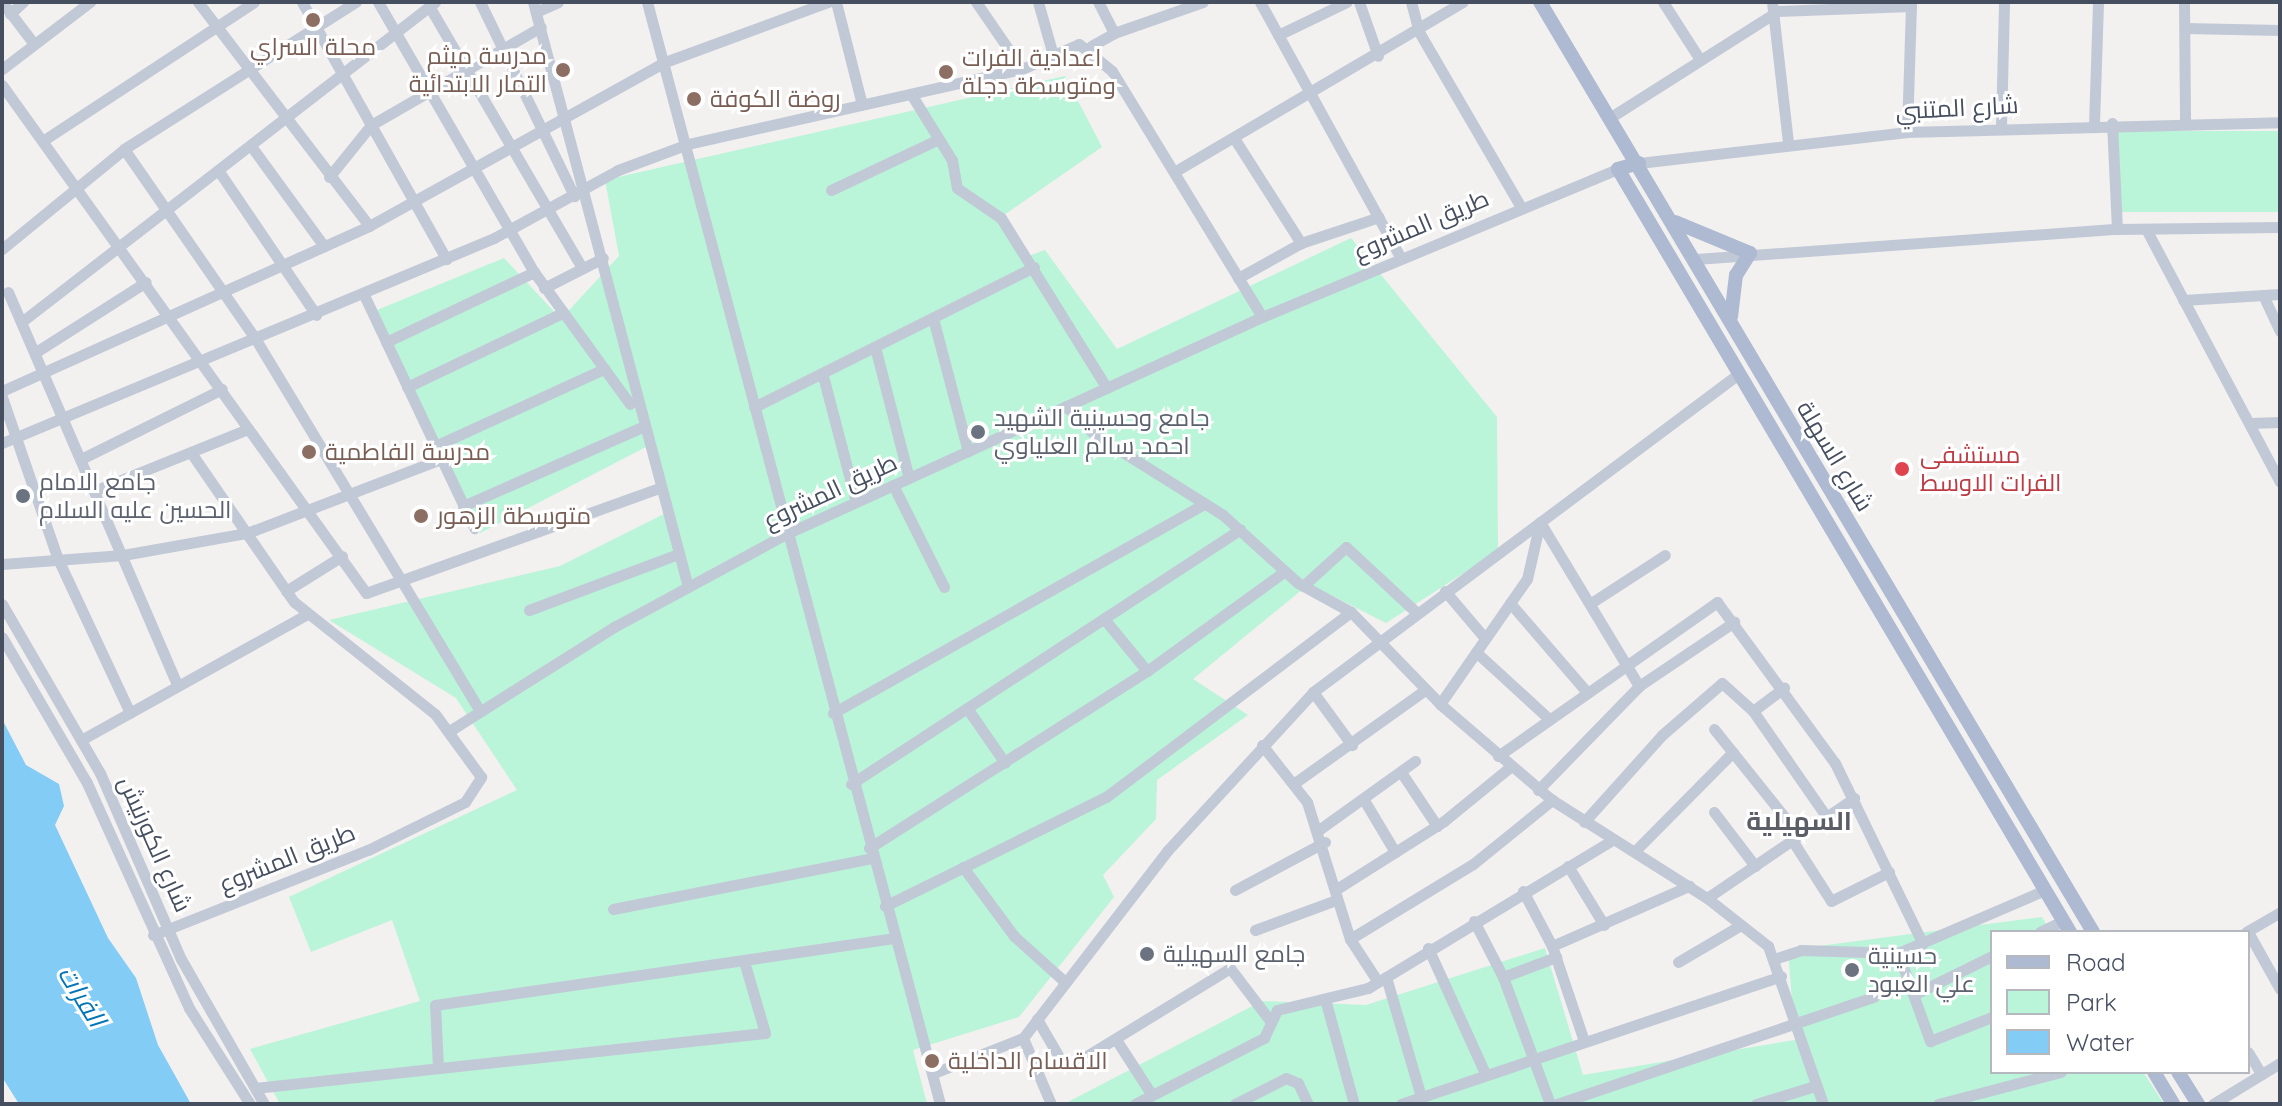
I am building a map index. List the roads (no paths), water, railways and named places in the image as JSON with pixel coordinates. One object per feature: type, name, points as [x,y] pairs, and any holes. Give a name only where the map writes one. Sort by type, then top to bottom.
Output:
[{"type":"main road","name":"شارع السهلة","points":[[1540,2],[1674,221],[2092,930]]},
{"type":"main road","name":"طريق المشروع","points":[[1618,169],[1639,163]]},
{"type":"main road","name":"شارع السهلة","points":[[1618,169],[1737,375],[2066,926]]},
{"type":"main road","points":[[1674,221],[1750,253],[1730,297],[1731,321]]},
{"type":"main road","points":[[1924,686],[1941,676]]},
{"type":"main road","points":[[2155,1074],[2173,1104]]},
{"type":"main road","points":[[2179,1074],[2198,1104]]},
{"type":"street","points":[[2,2],[34,44]]},
{"type":"street","points":[[10,14],[23,2]]},
{"type":"street","points":[[2,69],[90,2]]},
{"type":"street","points":[[198,2],[251,69],[283,118],[369,226]]},
{"type":"street","points":[[44,140],[254,2]]},
{"type":"street","points":[[302,2],[340,76],[446,259]]},
{"type":"street","points":[[2,249],[74,186],[124,149],[356,2]]},
{"type":"street","points":[[378,2],[471,169],[544,288],[636,411]]},
{"type":"street","points":[[480,2],[543,129],[579,193],[603,258],[640,428],[688,587]]},
{"type":"street","points":[[558,2],[535,7],[565,117],[579,193]]},
{"type":"street","points":[[647,2],[688,144],[851,784],[934,1073],[940,1104]]},
{"type":"street","points":[[2,391],[369,226],[665,62],[828,2]]},
{"type":"street","points":[[836,2],[862,105]]},
{"type":"street","points":[[976,2],[1022,69]]},
{"type":"street","points":[[1038,2],[1053,55]]},
{"type":"street","points":[[1098,2],[1114,33]]},
{"type":"street","points":[[2,443],[201,358],[364,295],[688,144],[1022,69],[1053,55],[1091,46],[1176,6],[1203,2]]},
{"type":"street","points":[[1260,2],[1401,258]]},
{"type":"street","points":[[1278,35],[1347,2]]},
{"type":"street","points":[[1359,2],[1378,56]]},
{"type":"street","points":[[1411,2],[1419,32],[1521,207]]},
{"type":"street","points":[[1174,172],[1419,32],[1463,2]]},
{"type":"street","points":[[1663,2],[1699,58]]},
{"type":"street","points":[[2001,126],[2004,2]]},
{"type":"street","points":[[2094,124],[2098,2]]},
{"type":"street","points":[[2184,2],[2185,122]]},
{"type":"street","points":[[24,320],[121,250],[394,30],[432,4],[463,68],[582,268]]},
{"type":"street","points":[[1611,117],[1775,6],[1911,4],[1907,132]]},
{"type":"street","points":[[1775,6],[1788,143]]},
{"type":"street","points":[[329,177],[371,125],[463,68],[541,27]]},
{"type":"street","points":[[2185,28],[2280,30]]},
{"type":"street","points":[[1091,46],[1174,172],[1262,317]]},
{"type":"street","points":[[2,85],[172,317],[366,593],[656,489]]},
{"type":"street","points":[[911,94],[939,139],[957,188],[1001,218],[1107,388]]},
{"type":"street","name":"شارع المتنبي","points":[[1639,163],[1788,143],[1907,132],[2112,123],[2280,122]]},
{"type":"street","points":[[2112,123],[2117,229]]},
{"type":"street","points":[[1234,138],[1301,243]]},
{"type":"street","points":[[831,190],[939,139]]},
{"type":"street","points":[[251,146],[324,246]]},
{"type":"street","points":[[124,149],[255,338],[406,579],[480,711]]},
{"type":"street","name":"طريق المشروع","points":[[153,935],[368,850],[465,802],[481,777],[451,730],[688,587],[786,534],[1262,317],[1618,169]]},
{"type":"street","points":[[218,170],[285,264],[316,315]]},
{"type":"street","points":[[1238,278],[1301,243],[1379,217]]},
{"type":"street","points":[[1696,259],[2117,229],[2280,227]]},
{"type":"street","points":[[2146,229],[2280,482]]},
{"type":"street","points":[[544,288],[603,258]]},
{"type":"street","points":[[754,407],[823,376],[1034,267]]},
{"type":"street","points":[[386,342],[534,272]]},
{"type":"street","points":[[36,352],[146,282]]},
{"type":"street","points":[[8,292],[24,320],[178,686]]},
{"type":"street","points":[[2183,300],[2280,294]]},
{"type":"street","points":[[364,295],[474,528]]},
{"type":"street","points":[[2263,295],[2280,331]]},
{"type":"street","points":[[407,387],[562,313]]},
{"type":"street","points":[[933,318],[968,451]]},
{"type":"street","points":[[875,347],[909,478]]},
{"type":"street","points":[[435,446],[604,369]]},
{"type":"street","points":[[934,1073],[1023,1038],[1064,981],[1262,745],[1313,692],[1375,641],[1737,375]]},
{"type":"street","points":[[823,376],[856,502]]},
{"type":"street","points":[[83,458],[222,389]]},
{"type":"street","points":[[2,397],[18,436],[57,557],[130,713]]},
{"type":"street","points":[[1066,406],[1094,434],[1205,503],[1240,529],[1303,586],[1351,612],[1375,641],[1425,690],[1538,790],[1707,898],[1777,958],[1793,1025],[1823,1104]]},
{"type":"street","points":[[2249,423],[2280,422]]},
{"type":"street","points":[[463,506],[640,428]]},
{"type":"street","points":[[96,490],[248,429]]},
{"type":"street","points":[[192,454],[286,591],[306,615],[451,730]]},
{"type":"street","points":[[2,564],[57,557],[123,555],[247,533],[310,512],[441,459]]},
{"type":"street","points":[[893,485],[944,587]]},
{"type":"street","points":[[833,713],[1205,503]]},
{"type":"street","points":[[1540,522],[1639,686]]},
{"type":"street","points":[[1440,704],[1476,652],[1483,636],[1527,579],[1540,522]]},
{"type":"street","points":[[851,784],[969,711],[1240,529]]},
{"type":"street","points":[[1303,586],[1346,547],[1416,612]]},
{"type":"street","points":[[529,610],[678,554]]},
{"type":"street","points":[[1591,603],[1665,555]]},
{"type":"street","points":[[286,591],[342,556]]},
{"type":"street","points":[[613,909],[870,853],[1147,671],[1285,571]]},
{"type":"street","points":[[1445,591],[1483,636]]},
{"type":"street","points":[[1498,756],[1626,660],[1713,602],[1734,622],[1784,688],[1854,798],[1923,944]]},
{"type":"street","points":[[1510,603],[1585,690]]},
{"type":"street","name":"شارع الكورنيش","points":[[2,604],[81,740],[168,929],[264,1104]]},
{"type":"street","points":[[885,906],[1106,797],[1351,612]]},
{"type":"street","points":[[81,740],[306,615]]},
{"type":"street","points":[[1105,620],[1147,671]]},
{"type":"street","points":[[1538,790],[1639,686],[1734,622]]},
{"type":"street","name":"شارع الكورنيش","points":[[2,637],[87,783],[153,935],[250,1104]]},
{"type":"street","points":[[1476,652],[1548,718]]},
{"type":"street","points":[[1584,822],[1662,735],[1722,683],[1753,711],[1826,816]]},
{"type":"street","points":[[1753,711],[1784,688]]},
{"type":"street","points":[[1296,782],[1425,690]]},
{"type":"street","points":[[1313,692],[1352,745]]},
{"type":"street","points":[[969,711],[1005,763]]},
{"type":"street","points":[[1714,729],[1796,837],[1831,901],[1889,872]]},
{"type":"street","points":[[1262,745],[1296,782],[1320,829],[1350,939],[1382,980],[1421,1097]]},
{"type":"street","points":[[1635,851],[1733,752]]},
{"type":"street","points":[[1320,829],[1415,761]]},
{"type":"street","points":[[1255,930],[1336,895],[1437,826],[1510,767]]},
{"type":"street","points":[[1401,772],[1437,826]]},
{"type":"street","points":[[1707,898],[1854,798]]},
{"type":"street","points":[[1364,800],[1395,852]]},
{"type":"street","points":[[1350,939],[1473,864],[1552,800]]},
{"type":"street","points":[[1714,812],[1755,866]]},
{"type":"street","points":[[1135,1104],[1264,1038],[1277,1010],[1325,999],[1382,980],[1428,948],[1612,840]]},
{"type":"street","points":[[1235,890],[1325,842]]},
{"type":"street","points":[[1568,866],[1604,925]]},
{"type":"street","points":[[963,867],[1014,936],[1064,981]]},
{"type":"street","points":[[1503,977],[1689,886]]},
{"type":"street","points":[[1777,958],[1801,950],[1898,953],[2045,890]]},
{"type":"street","points":[[1523,891],[1554,952],[1584,1041]]},
{"type":"street","points":[[2250,930],[2280,912]]},
{"type":"street","points":[[1474,921],[1503,977],[1550,1104]]},
{"type":"street","points":[[1678,962],[1741,925]]},
{"type":"street","points":[[2250,937],[2280,989]]},
{"type":"street","points":[[438,1068],[435,1005],[895,938]]},
{"type":"street","points":[[1428,948],[1485,1073]]},
{"type":"street","points":[[1898,953],[1934,1044],[1990,1018]]},
{"type":"street","points":[[1915,994],[1990,957]]},
{"type":"street","points":[[255,1088],[765,1033],[744,961]]},
{"type":"street","points":[[1037,1019],[1066,1065],[1117,1041],[1227,968],[1271,1022]]},
{"type":"street","points":[[1401,1104],[1485,1073],[1781,976]]},
{"type":"street","points":[[1557,1104],[1874,997]]},
{"type":"street","points":[[1325,999],[1354,1104]]},
{"type":"street","points":[[1023,1038],[1051,1104]]},
{"type":"street","points":[[1117,1041],[1152,1095]]},
{"type":"street","points":[[2250,1055],[2261,1074]]},
{"type":"street","points":[[2213,1104],[2280,1063]]},
{"type":"street","points":[[1938,1104],[2053,1074]]},
{"type":"street","points":[[1235,1104],[1286,1078],[1298,1083],[1308,1104]]},
{"type":"street","points":[[1756,1104],[1815,1086]]},
{"type":"water","name":"الفرات","points":[[2,719],[26,765],[59,784],[64,806],[55,825],[108,938],[136,978],[158,1045],[191,1104],[19,1104],[2,1077]]},
{"type":"place","name":"محلة السراي","points":[[313,20]]},
{"type":"place","name":"مدرسة ميثم التمار الابتدائية","points":[[563,70]]},
{"type":"place","name":"اعدادية الفرات ومتوسطة دجلة","points":[[946,72]]},
{"type":"place","name":"روضة الكوفة","points":[[694,99]]},
{"type":"place","name":"جامع وحسينية الشهيد احمد سالم العلياوي","points":[[978,432]]},
{"type":"place","name":"مدرسة الفاطمية","points":[[309,452]]},
{"type":"place","name":"مستشفى الفرات الاوسط","points":[[1902,469]]},
{"type":"place","name":"جامع الامام الحسين عليه السلام","points":[[23,496]]},
{"type":"place","name":"متوسطة الزهور","points":[[421,516]]},
{"type":"place","name":"جامع السهيلية","points":[[1147,954]]},
{"type":"place","name":"حسينية علي العبود","points":[[1852,970]]},
{"type":"place","name":"الاقسام الداخلية","points":[[932,1061]]},
{"type":"district","name":"السهيلية","points":[[1799,821]]}]
